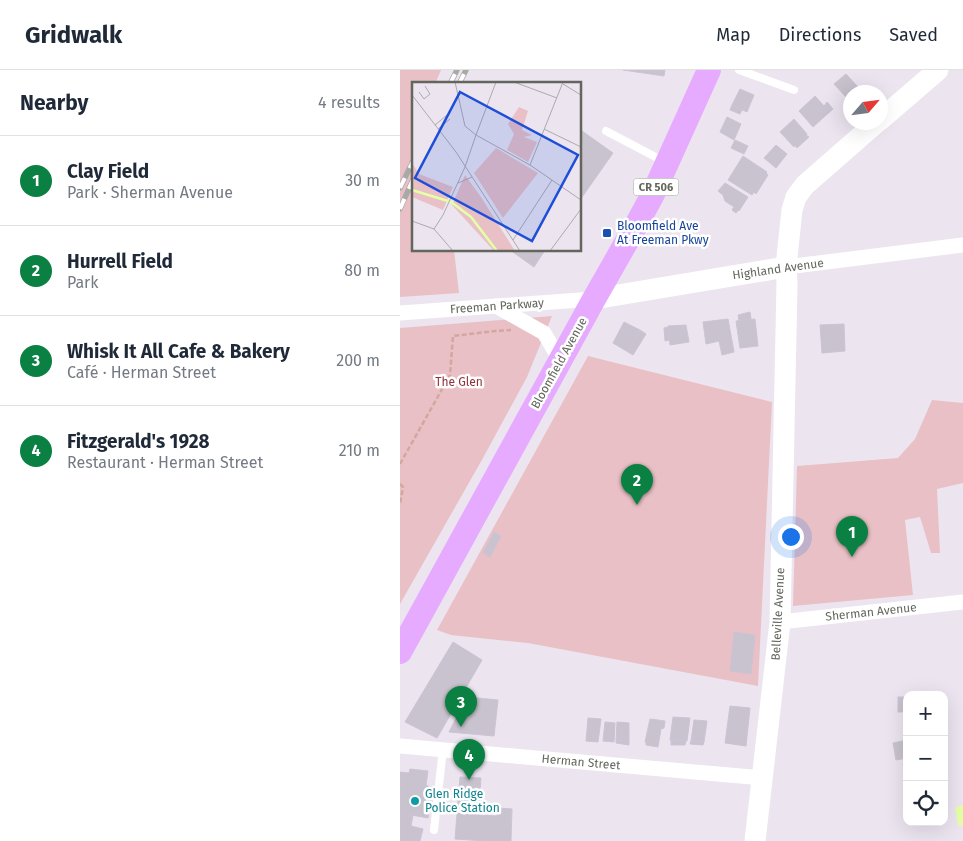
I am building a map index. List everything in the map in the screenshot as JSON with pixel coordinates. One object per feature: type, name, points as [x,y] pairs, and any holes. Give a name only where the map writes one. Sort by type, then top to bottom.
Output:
[{"type":"main road","name":"Bloomfield Avenue","points":[[400,652],[594,298],[640,220],[708,70]]},
{"type":"main road","points":[[888,113],[938,70]]},
{"type":"main road","name":"Belleville Avenue","points":[[755,841],[780,622],[786,267],[792,210],[796,197],[805,185],[868,130]]},
{"type":"main road","name":"Highland Avenue","points":[[594,298],[786,267]]},
{"type":"street","name":"Highland Avenue","points":[[786,267],[963,245]]},
{"type":"street","name":"Freeman Parkway","points":[[405,313],[594,298]]},
{"type":"street","points":[[496,306],[544,333],[560,360]]},
{"type":"street","name":"Sherman Avenue","points":[[780,622],[963,602]]},
{"type":"street","name":"Herman Street","points":[[400,746],[763,778]]},
{"type":"lane","points":[[739,70],[794,90]]},
{"type":"lane","points":[[606,131],[667,163]]},
{"type":"lane","points":[[434,830],[443,750]]},
{"type":"path","points":[[400,464],[450,375],[453,336],[519,330]]},
{"type":"path","points":[[400,484],[403,487],[400,504]]},
{"type":"green space","points":[[400,70],[441,70],[436,82],[412,82],[412,251],[454,251],[459,293],[400,297]]},
{"type":"green space","name":"The Glen","points":[[552,316],[527,377],[400,604],[400,328]]},
{"type":"green space","points":[[588,356],[772,402],[758,686],[528,643],[451,635],[437,630]]},
{"type":"green space","points":[[932,400],[963,403],[963,483],[937,489],[940,553],[931,553],[920,517],[905,520],[913,595],[793,606],[797,466],[898,458],[915,439]]},
{"type":"shaded area","points":[[963,805],[963,825],[959,826],[955,808]]},
{"type":"building","points":[[623,70],[665,70],[664,76]]},
{"type":"building","points":[[846,74],[856,85],[843,85],[843,94],[834,84]]},
{"type":"building","points":[[740,89],[754,95],[747,112],[732,105]]},
{"type":"building","points":[[815,96],[824,106],[827,102],[833,109],[813,127],[799,111]]},
{"type":"building","points":[[732,105],[742,110],[740,114],[730,110]]},
{"type":"building","points":[[727,117],[741,124],[734,140],[720,132]]},
{"type":"building","points":[[794,119],[809,137],[797,148],[780,132]]},
{"type":"building","points":[[582,131],[613,153],[581,199]]},
{"type":"building","points":[[735,140],[748,146],[744,154],[731,148]]},
{"type":"building","points":[[776,145],[787,154],[776,168],[764,158]]},
{"type":"building","points":[[743,156],[767,172],[752,195],[728,180]]},
{"type":"building","points":[[766,173],[768,175],[756,194],[754,192]]},
{"type":"building","points":[[725,183],[748,197],[736,213],[732,210],[734,207],[725,201],[723,195],[718,191]]},
{"type":"building","points":[[511,251],[544,251],[534,267]]},
{"type":"building","points":[[750,312],[751,319],[739,321],[738,315]]},
{"type":"building","points":[[728,319],[734,352],[722,355],[719,341],[706,344],[703,322]]},
{"type":"building","points":[[755,319],[758,346],[740,348],[736,321]]},
{"type":"building","points":[[624,322],[640,330],[628,352],[613,343]]},
{"type":"building","points":[[844,324],[845,351],[822,353],[820,325]]},
{"type":"building","points":[[686,325],[689,342],[670,345],[668,326]]},
{"type":"building","points":[[668,327],[670,340],[665,341],[664,328]]},
{"type":"building","points":[[640,330],[646,334],[633,355],[628,352]]},
{"type":"building","points":[[494,532],[501,536],[490,557],[483,553]]},
{"type":"building","points":[[734,632],[755,635],[751,674],[730,671]]},
{"type":"building","points":[[453,642],[482,660],[437,738],[405,722]]},
{"type":"building","points":[[467,697],[498,700],[494,736],[449,732]]},
{"type":"building","points":[[898,697],[903,697],[903,712],[898,712]]},
{"type":"building","points":[[730,706],[750,708],[746,746],[725,743]]},
{"type":"building","points":[[673,717],[690,718],[687,741],[670,740]]},
{"type":"building","points":[[588,718],[601,719],[598,742],[586,741]]},
{"type":"building","points":[[650,719],[665,721],[664,728],[661,729],[658,747],[646,745],[645,742]]},
{"type":"building","points":[[694,720],[707,721],[704,742],[691,741]]},
{"type":"building","points":[[605,722],[615,723],[614,742],[603,741]]},
{"type":"building","points":[[617,722],[629,723],[629,741],[616,740]]},
{"type":"building","points":[[616,740],[629,741],[629,745],[616,743]]},
{"type":"building","points":[[671,740],[686,741],[685,745],[671,745]]},
{"type":"building","points":[[691,741],[704,742],[703,745],[690,744]]},
{"type":"building","points":[[903,741],[903,759],[896,760],[893,743]]},
{"type":"building","name":"Glen Ridge Police Station","points":[[410,769],[428,771],[426,785],[433,788],[428,818],[400,813],[400,772],[409,773]]},
{"type":"building","points":[[460,777],[481,778],[478,815],[497,816],[498,808],[512,809],[511,841],[455,839]]},
{"type":"building","points":[[400,813],[413,815],[411,826],[423,829],[420,841],[400,841]]},
{"type":"railway","points":[[451,82],[457,70]]},
{"type":"railway","points":[[460,82],[466,70]]},
{"type":"railway","points":[[400,188],[412,163]]},
{"type":"railway","points":[[400,209],[412,182]]},
{"type":"place","name":"Bloomfield Ave At Freeman Pkwy","points":[[607,233]]},
{"type":"place","name":"Hurrell Field","points":[[637,505]]},
{"type":"place","name":"Clay Field","points":[[852,557]]},
{"type":"place","name":"Whisk It All Cafe & Bakery","points":[[461,727]]},
{"type":"place","name":"Fitzgerald's 1928","points":[[469,780]]},
{"type":"place","name":"Glen Ridge Police Station","points":[[415,801]]}]
